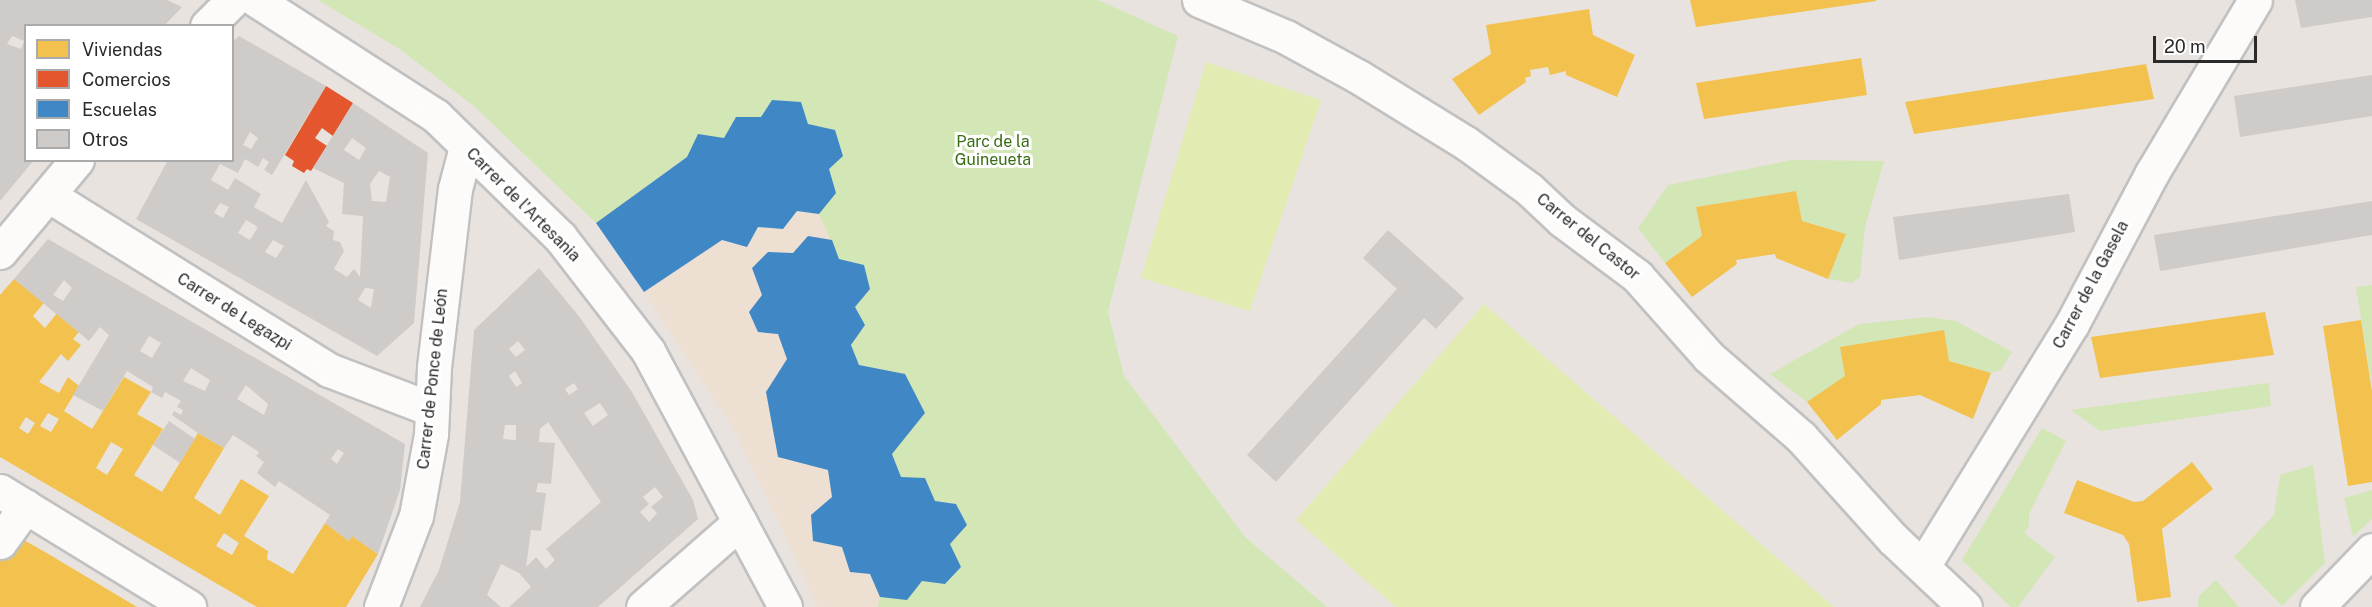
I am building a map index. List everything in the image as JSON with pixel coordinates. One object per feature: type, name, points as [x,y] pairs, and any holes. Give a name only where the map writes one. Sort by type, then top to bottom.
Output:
[{"type":"street","points":[[209,24],[233,0]]},
{"type":"street","name":"Carrer de l'Artesania","points":[[256,0],[395,87],[436,116],[560,237],[611,298],[648,351],[785,607]]},
{"type":"street","name":"Carrer del Castor","points":[[1199,0],[1286,37],[1359,77],[1466,143],[1529,189],[1562,220],[1637,276],[1709,357],[1800,437],[1893,539],[1965,607]]},
{"type":"street","name":"Carrer de la Gasela","points":[[1923,566],[2072,324],[2152,173],[2255,0]]},
{"type":"street","name":"Carrer de Ponce de León","points":[[381,607],[416,516],[431,434],[431,409],[455,189],[466,147]]},
{"type":"street","points":[[0,252],[75,162]]},
{"type":"street","name":"Carrer de Legazpi","points":[[48,195],[329,370],[431,409]]},
{"type":"street","points":[[0,542],[13,498],[189,607]]},
{"type":"street","points":[[643,607],[740,522]]},
{"type":"street","points":[[2317,607],[2372,550]]},
{"type":"shaded area","points":[[797,211],[819,214],[839,259],[864,265],[870,289],[925,413],[925,478],[935,501],[956,504],[967,525],[961,567],[945,584],[907,600],[880,597],[878,607],[818,607],[736,433],[644,292],[722,240],[747,247],[758,227],[783,229]]},
{"type":"green space","name":"Parc de la Guineueta","points":[[318,0],[1098,0],[1178,36],[1108,312],[1124,376],[1245,537],[1327,607],[878,607],[880,597],[907,599],[922,581],[945,584],[961,567],[950,544],[967,525],[956,504],[935,501],[925,478],[901,477],[892,454],[925,413],[905,374],[859,365],[851,346],[865,325],[855,307],[870,289],[864,265],[839,259],[819,214],[835,193],[829,169],[843,155],[835,130],[808,124],[801,102],[772,100],[761,117],[736,117],[724,138],[698,135],[687,157],[596,223],[475,107],[401,50]]},
{"type":"green space","points":[[1206,62],[1321,100],[1250,311],[1141,278]]},
{"type":"green space","points":[[1792,160],[1884,161],[1865,227],[1860,277],[1852,283],[1828,279],[1846,234],[1802,221],[1796,191],[1696,207],[1702,236],[1665,263],[1638,228],[1668,185]]},
{"type":"green space","points":[[2372,285],[2372,387],[2356,287]]},
{"type":"green space","points":[[1484,304],[1834,607],[1396,607],[1296,520]]},
{"type":"green space","points":[[1928,317],[1956,321],[2012,352],[2001,370],[1991,373],[1949,361],[1944,330],[1841,347],[1845,376],[1807,402],[1770,374],[1859,324]]},
{"type":"green space","points":[[2269,383],[2271,406],[2100,431],[2071,410]]},
{"type":"green space","points":[[2042,428],[2066,441],[2029,514],[2029,526],[2024,533],[2055,557],[2018,607],[2011,607],[1962,560]]},
{"type":"green space","points":[[2313,465],[2325,563],[2282,606],[2234,557],[2274,515],[2280,475]]},
{"type":"green space","points":[[2372,490],[2372,519],[2353,537],[2344,498]]},
{"type":"green space","points":[[2216,580],[2239,607],[2198,607],[2199,596]]},
{"type":"building: Viviendas","points":[[1690,0],[1876,0],[1876,1],[1696,27]]},
{"type":"building: Viviendas","points":[[1589,9],[1593,35],[1635,55],[1617,97],[1566,75],[1566,71],[1550,75],[1548,67],[1530,70],[1531,76],[1525,78],[1526,82],[1479,115],[1452,79],[1491,54],[1486,25]]},
{"type":"building: Viviendas","points":[[1861,58],[1867,95],[1704,119],[1696,83]]},
{"type":"building: Viviendas","points":[[2146,64],[2154,99],[1914,134],[1905,102]]},
{"type":"building: Viviendas","points":[[1796,191],[1802,221],[1846,234],[1828,279],[1776,258],[1775,254],[1736,260],[1737,264],[1692,297],[1665,263],[1702,236],[1696,207]]},
{"type":"building: Viviendas","points":[[14,279],[44,303],[33,316],[45,328],[57,313],[79,332],[73,339],[81,345],[68,361],[61,354],[39,382],[59,393],[68,377],[79,386],[64,411],[92,429],[124,377],[151,392],[137,414],[163,429],[134,475],[162,492],[198,433],[224,448],[194,498],[220,515],[241,479],[269,496],[244,536],[268,551],[267,559],[293,574],[325,523],[349,541],[352,536],[378,554],[346,607],[257,607],[0,457],[0,295]],"holes":[[[48,413],[59,419],[51,432],[40,426]],[[26,417],[35,423],[28,434],[19,428]],[[111,442],[123,449],[107,475],[96,468]],[[224,533],[239,543],[232,555],[216,546]]]},
{"type":"building: Viviendas","points":[[2265,312],[2274,355],[2100,378],[2091,337]]},
{"type":"building: Viviendas","points":[[2361,320],[2372,392],[2372,482],[2348,486],[2323,326]]},
{"type":"building: Viviendas","points":[[1944,330],[1949,361],[1991,373],[1973,419],[1920,395],[1881,400],[1881,404],[1837,440],[1807,402],[1845,376],[1840,347]]},
{"type":"building: Viviendas","points":[[2192,462],[2213,489],[2162,529],[2171,597],[2137,602],[2129,544],[2123,535],[2064,513],[2077,480],[2134,502],[2143,501]]},
{"type":"building: Viviendas","points":[[15,535],[137,607],[0,607],[0,560]]},
{"type":"building: Comercios","points":[[326,86],[353,103],[333,136],[322,128],[315,138],[327,146],[311,171],[307,169],[304,173],[292,166],[294,161],[285,155]]},
{"type":"building: Escuelas","points":[[772,100],[801,102],[808,124],[835,130],[843,156],[829,169],[836,193],[819,214],[797,211],[783,229],[758,227],[747,247],[722,240],[644,292],[596,223],[687,157],[698,134],[724,138],[736,117],[761,117]]},
{"type":"building: Escuelas","points":[[808,236],[832,240],[839,259],[864,265],[870,289],[855,307],[865,325],[851,345],[859,365],[905,374],[925,413],[892,454],[901,477],[925,478],[935,501],[956,504],[967,525],[950,544],[961,567],[945,584],[922,581],[907,600],[880,597],[870,574],[850,572],[842,547],[813,541],[811,515],[832,497],[828,470],[778,457],[766,392],[787,359],[778,334],[758,332],[749,312],[762,295],[752,268],[768,252],[793,253]]},
{"type":"building: Otros","points":[[0,0],[167,0],[182,7],[166,24],[24,24],[24,41],[24,162],[32,162],[0,201]],"holes":[[[12,36],[24,41],[21,49],[7,44]]]},
{"type":"building: Otros","points":[[2295,0],[2372,0],[2372,17],[2301,28]]},
{"type":"building: Otros","points":[[239,36],[326,86],[272,175],[264,170],[269,162],[263,158],[258,167],[245,159],[238,173],[220,164],[211,180],[228,190],[235,178],[261,194],[254,207],[282,223],[306,180],[329,222],[326,226],[334,231],[333,240],[340,242],[344,251],[334,269],[347,277],[354,269],[360,277],[363,216],[342,214],[344,183],[313,168],[353,103],[428,153],[414,323],[377,356],[136,219],[167,162],[234,162],[234,40]],"holes":[[[250,132],[258,138],[251,149],[243,145]],[[352,138],[366,148],[359,160],[344,150]],[[379,171],[390,177],[386,202],[372,201],[370,184]],[[220,203],[229,207],[223,218],[214,213]],[[246,220],[258,227],[250,240],[238,233]],[[273,240],[284,246],[276,258],[265,252]],[[365,288],[374,289],[371,308],[358,300]]]},
{"type":"building: Otros","points":[[2372,75],[2372,116],[2240,137],[2234,96]]},
{"type":"building: Otros","points":[[2069,194],[2075,232],[1899,260],[1893,217]]},
{"type":"building: Otros","points":[[2372,201],[2372,235],[2160,271],[2154,235]]},
{"type":"building: Otros","points":[[1388,230],[1464,298],[1436,329],[1424,318],[1276,482],[1247,455],[1397,289],[1363,258]]},
{"type":"building: Otros","points":[[48,239],[405,444],[400,490],[378,554],[352,536],[349,541],[325,523],[330,515],[279,481],[275,487],[257,473],[264,462],[256,456],[259,452],[233,435],[224,448],[198,433],[172,415],[174,411],[181,415],[183,410],[177,407],[181,401],[165,392],[162,398],[151,392],[153,387],[127,371],[103,411],[73,395],[109,335],[100,327],[89,341],[14,279]],"holes":[[[64,280],[72,288],[63,301],[53,295]],[[149,336],[161,343],[152,358],[140,351]],[[191,368],[210,380],[205,391],[183,381]],[[246,385],[268,404],[264,415],[237,399]],[[338,449],[344,453],[337,464],[331,459]]]},
{"type":"building: Otros","points":[[539,268],[578,315],[632,392],[693,500],[698,519],[598,607],[509,607],[531,587],[519,573],[501,564],[487,595],[501,607],[420,607],[439,570],[460,502],[474,330]],"holes":[[[518,341],[525,350],[516,357],[509,349]],[[515,371],[522,383],[516,387],[509,376]],[[574,383],[578,389],[569,395],[565,389]],[[600,403],[608,415],[593,426],[584,413]],[[548,422],[601,502],[546,549],[555,560],[546,569],[536,557],[526,567],[531,530],[541,531],[546,493],[536,492],[538,483],[551,484],[555,443],[539,442],[540,429]],[[505,425],[516,425],[516,440],[503,439]],[[655,487],[663,497],[651,507],[657,513],[649,522],[640,512],[649,504],[643,497]]]},
{"type":"building: Otros","points":[[169,421],[195,439],[180,463],[153,445]]}]
